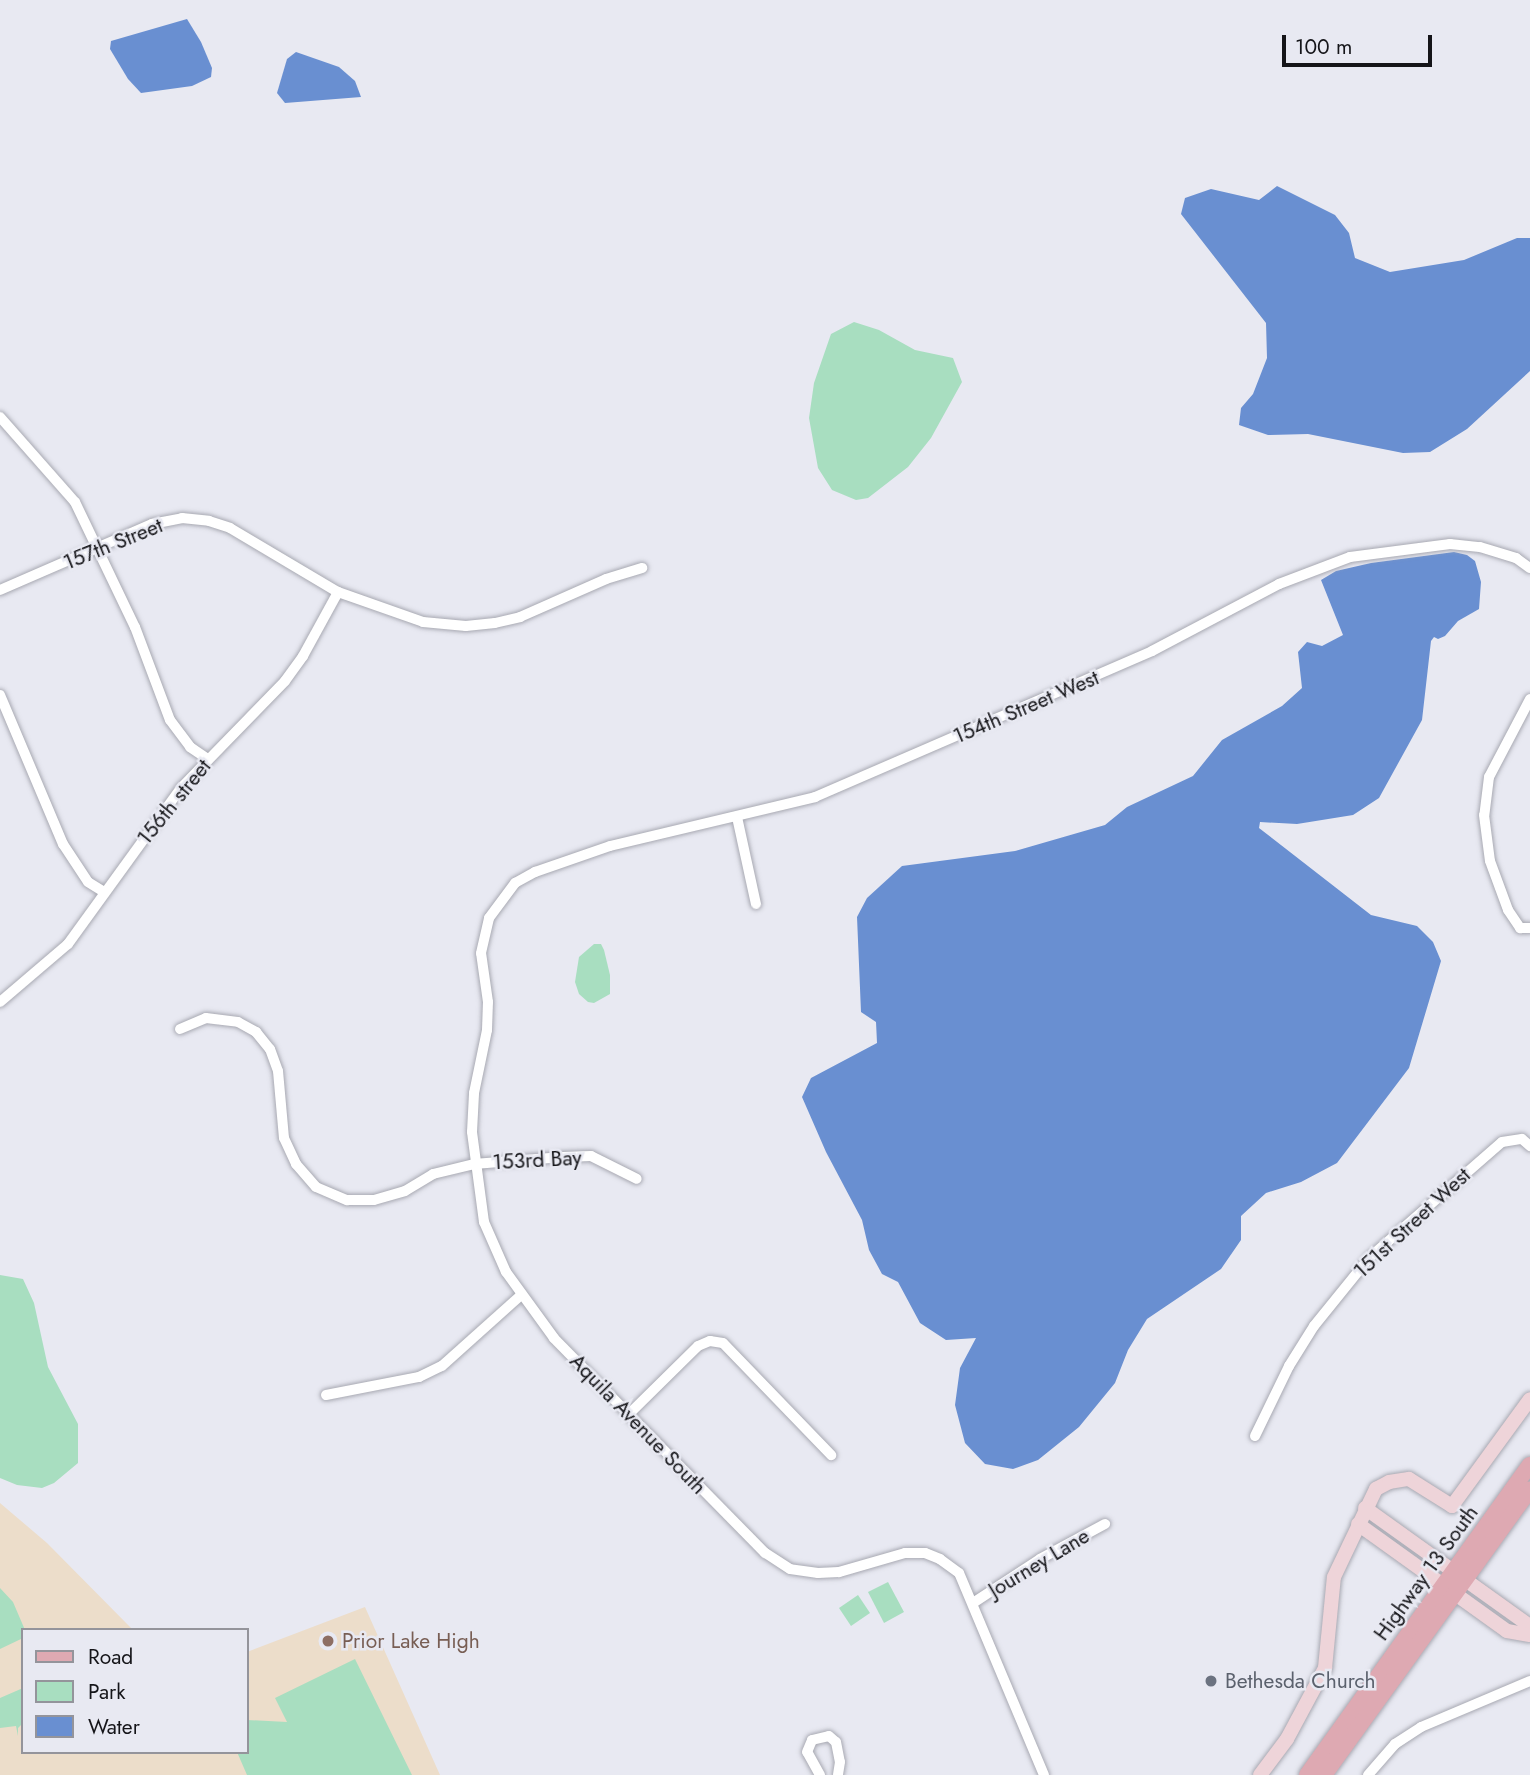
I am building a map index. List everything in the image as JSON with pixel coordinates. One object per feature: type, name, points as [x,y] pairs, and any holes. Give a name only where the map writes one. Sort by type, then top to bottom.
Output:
[{"type":"main road","name":"Highway 13 South","points":[[1460,1575],[1530,1465]]},
{"type":"main road","name":"Highway 13 South","points":[[1307,1775],[1448,1590],[1530,1489]]},
{"type":"main road","name":"Highway 13 South","points":[[1324,1775],[1448,1590]]},
{"type":"street","points":[[0,417],[68,492],[135,627],[170,720],[190,747],[208,759]]},
{"type":"street","name":"157th Street","points":[[0,590],[152,524],[182,518],[209,521],[230,528],[338,593],[423,622],[466,626],[520,617],[606,579],[642,568]]},
{"type":"street","name":"154th Street West","points":[[515,883],[535,872],[610,846],[815,797],[1152,651],[1279,584],[1350,557],[1450,544],[1480,547],[1516,558],[1530,568]]},
{"type":"street","name":"156th street","points":[[0,1002],[68,944],[181,788],[285,681],[303,656],[338,593]]},
{"type":"street","points":[[0,695],[63,844],[89,882],[104,892]]},
{"type":"street","points":[[1530,699],[1489,777],[1484,815],[1490,861],[1508,910],[1520,928],[1530,928]]},
{"type":"street","points":[[737,817],[757,904]]},
{"type":"street","name":"Aquila Avenue South","points":[[515,883],[489,918],[481,953],[488,1002],[487,1030],[474,1093],[474,1164],[484,1222],[506,1272],[554,1338],[765,1553],[790,1569],[839,1572],[905,1553],[925,1553],[940,1559],[959,1573],[1044,1775]]},
{"type":"street","name":"153rd Bay","points":[[180,1030],[206,1018],[238,1021],[256,1031],[270,1049],[278,1070],[284,1138],[296,1164],[316,1187],[347,1200],[374,1200],[405,1191],[433,1174],[474,1164],[591,1156],[637,1179]]},
{"type":"street","name":"151st Street West","points":[[1255,1436],[1289,1366],[1314,1326],[1370,1258],[1502,1142],[1526,1143]]},
{"type":"street","points":[[326,1395],[419,1377],[442,1366],[521,1295]]},
{"type":"street","points":[[628,1415],[698,1346],[710,1340],[723,1343],[831,1455]]},
{"type":"street","points":[[1260,1775],[1287,1739],[1313,1696],[1325,1668],[1334,1577],[1376,1489],[1389,1482],[1409,1479],[1452,1506],[1530,1399]]},
{"type":"street","points":[[1366,1508],[1530,1626]]},
{"type":"street","name":"Journey Lane","points":[[973,1603],[1040,1559],[1105,1524]]},
{"type":"street","points":[[1358,1524],[1507,1631],[1530,1635]]},
{"type":"street","points":[[1368,1775],[1395,1744],[1421,1727],[1530,1681]]},
{"type":"street","points":[[820,1775],[807,1752],[812,1740],[829,1736],[836,1742],[840,1762],[838,1775]]},
{"type":"shaded area","name":"Prior Lake High","points":[[0,1503],[47,1543],[131,1628],[21,1628],[21,1754],[248,1754],[248,1652],[365,1607],[440,1775],[0,1775]]},
{"type":"green space","points":[[854,322],[879,330],[915,350],[953,358],[962,382],[931,438],[908,467],[868,498],[856,500],[832,490],[818,468],[809,418],[814,383],[831,334]]},
{"type":"green space","points":[[594,944],[601,944],[604,950],[610,975],[610,994],[594,1003],[588,1002],[579,994],[575,982],[579,957]]},
{"type":"green space","points":[[0,1275],[23,1279],[34,1303],[48,1367],[78,1424],[78,1463],[54,1483],[42,1488],[17,1485],[0,1478]]},
{"type":"green space","points":[[888,1582],[904,1612],[884,1623],[868,1592]]},
{"type":"green space","points":[[0,1588],[13,1602],[24,1628],[21,1628],[21,1639],[0,1649]]},
{"type":"green space","points":[[858,1595],[870,1613],[851,1626],[839,1608]]},
{"type":"green space","points":[[355,1659],[412,1775],[247,1775],[238,1754],[248,1754],[248,1720],[287,1722],[275,1698]]},
{"type":"green space","points":[[21,1689],[21,1725],[18,1728],[18,1736],[16,1726],[0,1728],[0,1698]]},
{"type":"water","points":[[187,19],[212,68],[211,77],[192,86],[141,93],[128,79],[110,49],[111,41]]},
{"type":"water","points":[[296,52],[339,67],[355,81],[361,97],[285,103],[277,93],[287,59]]},
{"type":"water","points":[[1277,186],[1335,215],[1349,233],[1355,258],[1390,272],[1464,260],[1517,238],[1530,238],[1530,371],[1467,429],[1430,452],[1403,453],[1308,434],[1268,435],[1239,425],[1241,408],[1253,394],[1267,358],[1266,323],[1181,214],[1185,198],[1211,189],[1259,200]]},
{"type":"water","points":[[1454,552],[1467,555],[1475,561],[1481,582],[1479,609],[1458,621],[1445,636],[1438,639],[1434,637],[1431,641],[1422,720],[1379,798],[1353,815],[1297,824],[1260,822],[1259,828],[1371,915],[1417,926],[1433,942],[1441,961],[1409,1068],[1337,1163],[1301,1182],[1266,1193],[1241,1216],[1241,1240],[1221,1269],[1147,1319],[1128,1350],[1115,1383],[1079,1427],[1038,1460],[1013,1469],[985,1464],[965,1443],[955,1405],[960,1368],[976,1338],[946,1340],[920,1323],[898,1282],[882,1274],[869,1250],[862,1220],[826,1152],[802,1097],[811,1078],[877,1043],[876,1022],[861,1012],[857,917],[867,898],[902,866],[1015,851],[1105,825],[1127,807],[1193,776],[1222,740],[1282,706],[1302,688],[1298,652],[1307,642],[1322,646],[1343,635],[1321,580],[1336,571],[1371,563]]},
{"type":"place","name":"Prior Lake High","points":[[328,1641]]},
{"type":"place","name":"Bethesda Church","points":[[1211,1681]]}]
